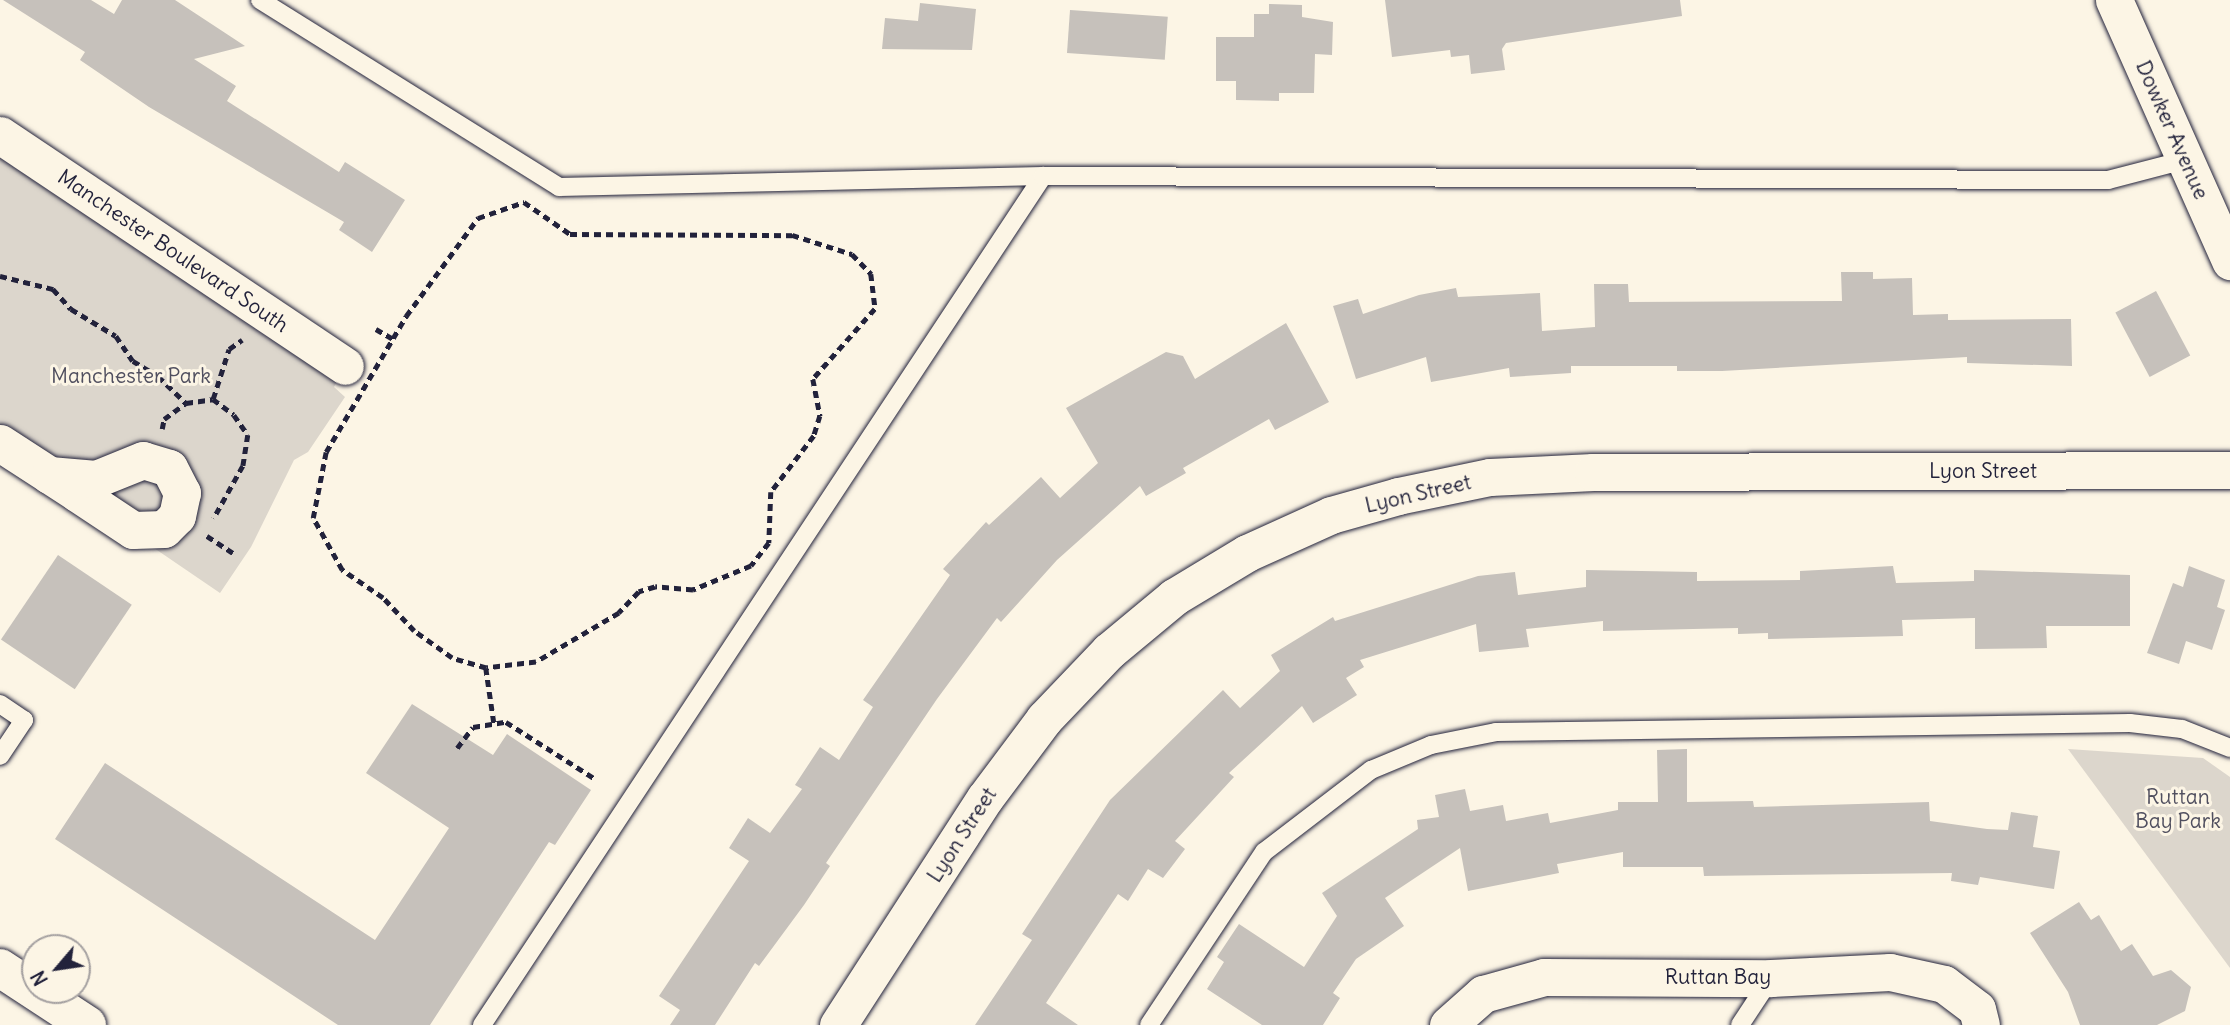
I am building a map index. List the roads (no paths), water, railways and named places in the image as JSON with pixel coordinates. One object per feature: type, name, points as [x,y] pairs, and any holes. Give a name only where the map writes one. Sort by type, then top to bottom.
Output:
[{"type":"street","name":"Dowker Avenue","points":[[2123,3],[2185,160],[2228,250]]},
{"type":"street","name":"Manchester Boulevard South","points":[[0,135],[345,366]]},
{"type":"street","points":[[0,443],[49,475]]},
{"type":"street","name":"Lyon Street","points":[[838,1025],[985,798],[1044,719],[1100,661],[1174,597],[1247,553],[1331,515],[1398,496],[1490,477],[1592,472],[2230,470]]},
{"type":"street","points":[[0,968],[86,1025]]},
{"type":"street","name":"Ruttan Bay","points":[[1448,1025],[1483,994],[1544,977],[1771,978],[1890,972],[1944,984],[1977,1009],[1981,1025]]},
{"type":"lane","points":[[260,0],[559,187],[1043,176],[2108,180],[2185,160]]},
{"type":"lane","points":[[482,1025],[1043,176]]},
{"type":"lane","points":[[0,704],[24,720],[0,756]]},
{"type":"lane","points":[[1149,1025],[1264,852],[1371,770],[1431,746],[1496,732],[2118,723],[2182,729],[2230,748]]},
{"type":"lane","points":[[1740,1025],[1771,978]]},
{"type":"park label","name":"Manchester Park","points":[[131,376]]},
{"type":"park label","name":"Ruttan Bay Park","points":[[2178,809]]}]
